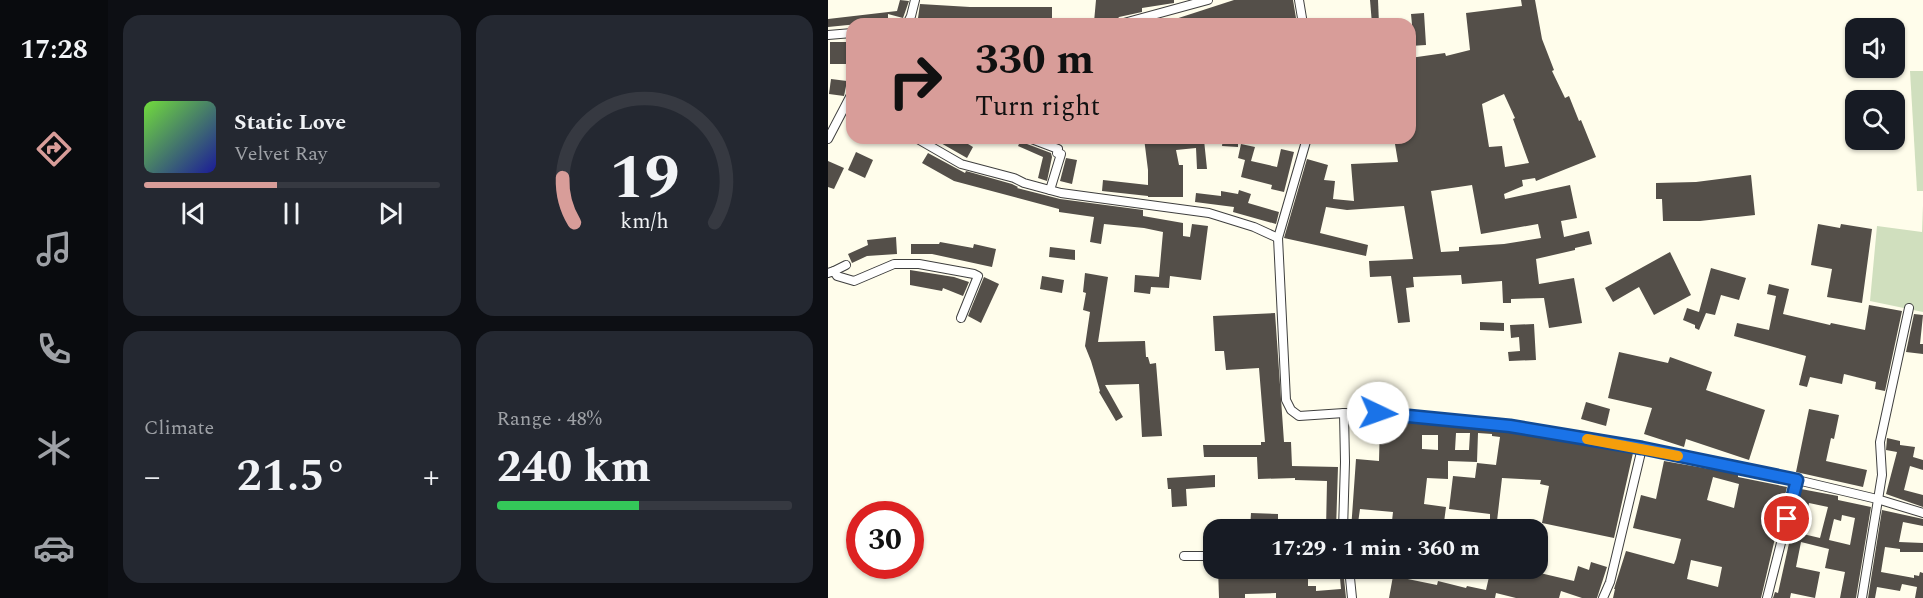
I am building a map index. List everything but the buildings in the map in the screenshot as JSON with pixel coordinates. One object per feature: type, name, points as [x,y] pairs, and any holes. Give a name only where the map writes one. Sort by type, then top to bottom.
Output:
[{"type":"street","points":[[910,18],[915,0]]},
{"type":"street","points":[[1142,18],[1208,0]]},
{"type":"street","points":[[1299,0],[1302,18]]},
{"type":"street","points":[[828,34],[846,33]]},
{"type":"street","points":[[828,139],[846,105]]},
{"type":"street","points":[[926,144],[961,164],[1050,190],[1209,213],[1254,227],[1278,238]]},
{"type":"street","points":[[1045,144],[1058,149],[1057,153],[1060,154],[1050,190]]},
{"type":"street","points":[[1305,144],[1278,238],[1286,400],[1291,410],[1299,416],[1344,413],[1395,414],[1510,426],[1642,448],[1797,480],[1923,513]]},
{"type":"street","points":[[831,272],[854,281],[894,264],[920,264],[974,274],[978,276],[961,318]]},
{"type":"street","points":[[831,272],[846,265]]},
{"type":"street","points":[[1862,598],[1876,499],[1882,474],[1880,442],[1909,308]]},
{"type":"street","points":[[1343,519],[1346,462],[1344,413]]},
{"type":"street","points":[[1603,598],[1613,572],[1642,448]]},
{"type":"street","points":[[1767,598],[1797,480]]},
{"type":"street","points":[[1184,556],[1203,556]]},
{"type":"street","points":[[1350,579],[1352,598]]},
{"type":"green space","points":[[1910,71],[1923,71],[1923,191],[1917,191]]},
{"type":"green space","points":[[1923,205],[1923,312],[1870,301],[1877,226],[1922,232]]},
{"type":"slow traffic","points":[[1587,439],[1678,456]]},
{"type":"route","points":[[1378,413],[1510,426],[1642,448],[1797,480],[1787,519]]}]
